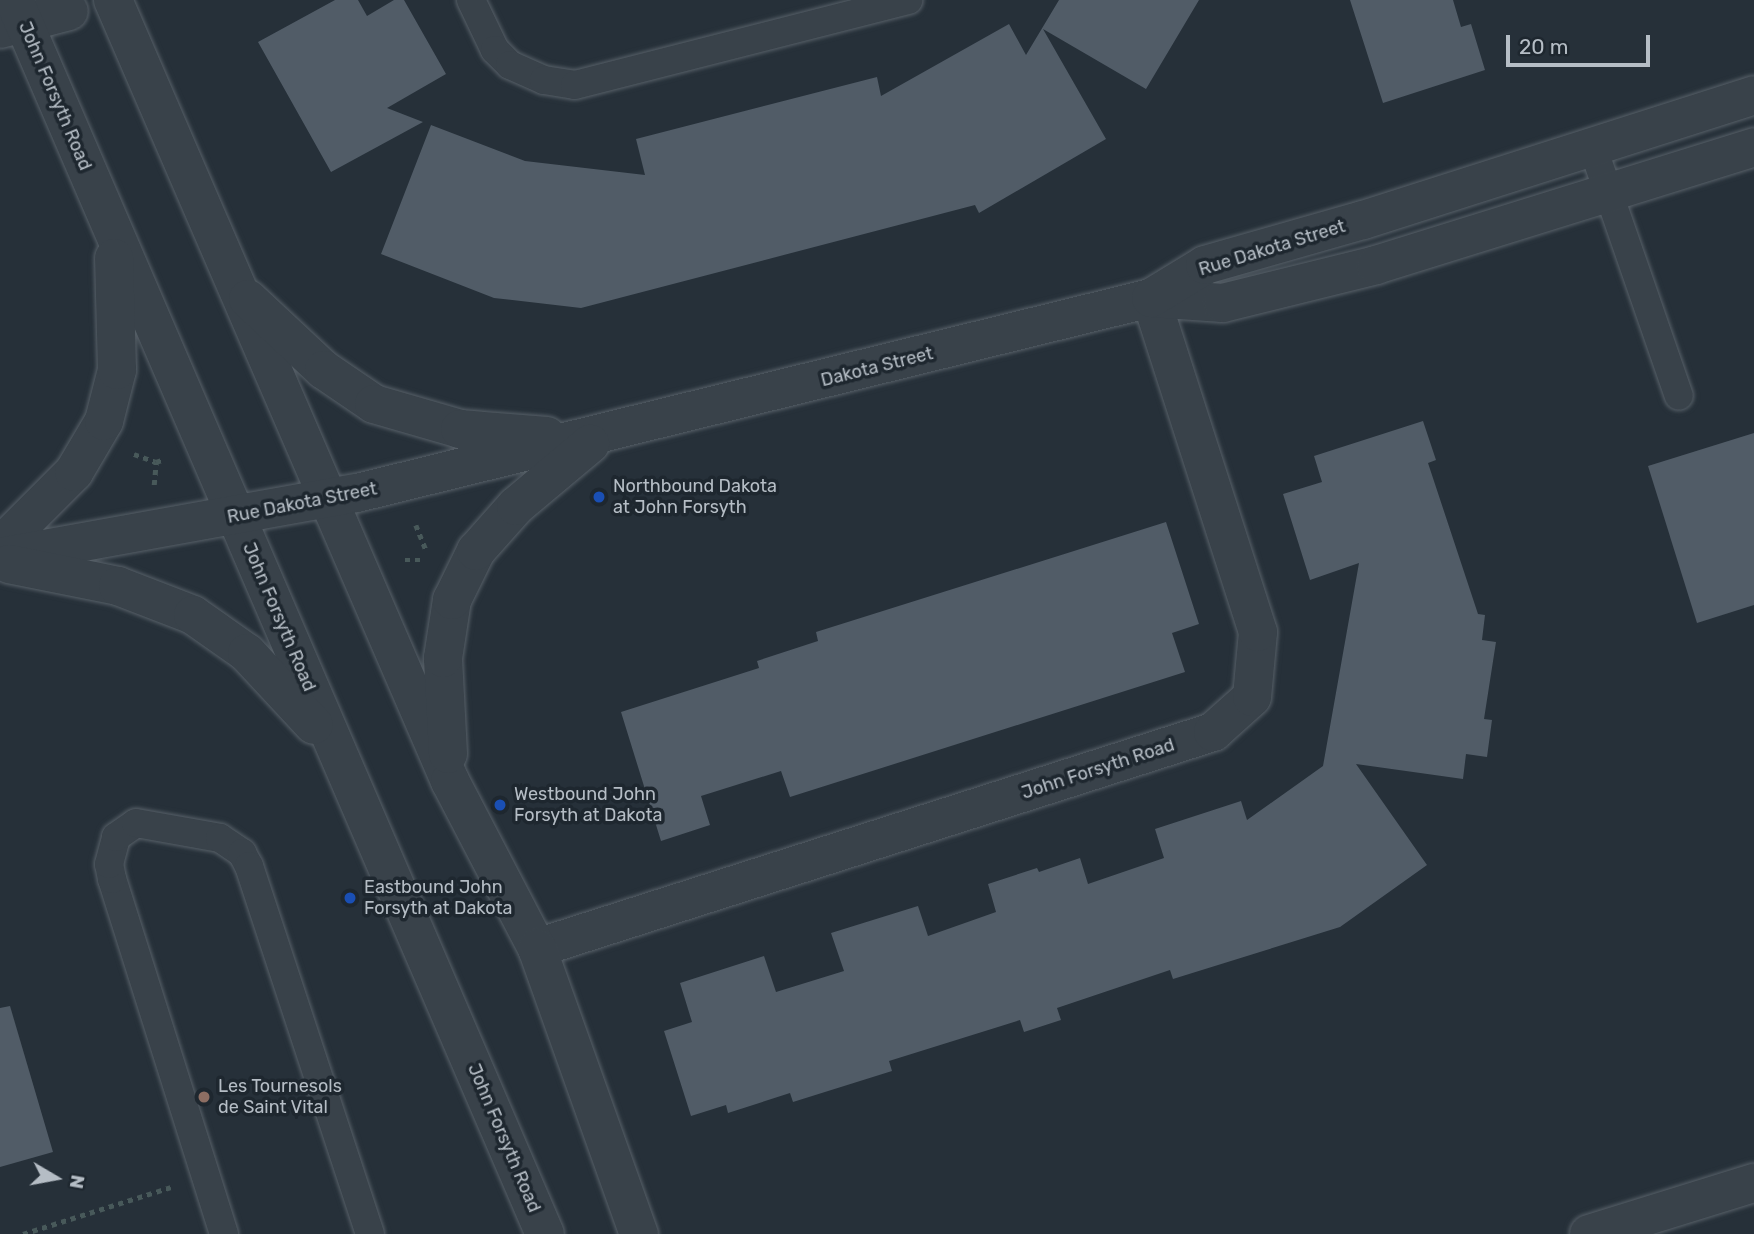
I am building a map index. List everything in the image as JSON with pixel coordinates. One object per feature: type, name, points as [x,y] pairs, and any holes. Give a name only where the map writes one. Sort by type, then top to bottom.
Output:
[{"type":"street","points":[[113,0],[450,781],[537,948],[639,1234]]},
{"type":"street","points":[[13,18],[69,11]]},
{"type":"street","name":"John Forsyth Road","points":[[13,18],[110,224],[545,1234]]},
{"type":"street","name":"Rue Dakota Street","points":[[1151,298],[1205,265],[1592,148],[1754,95]]},
{"type":"street","name":"Rue Dakota Street","points":[[1151,298],[1223,303],[1376,265],[1754,147]]},
{"type":"street","points":[[0,546],[74,472],[104,421],[117,370],[117,290],[110,224]]},
{"type":"street","points":[[237,288],[324,370],[374,404],[460,429],[531,436],[602,435]]},
{"type":"street","name":"John Forsyth Road","points":[[537,948],[1213,732],[1252,697],[1258,632],[1151,298]]},
{"type":"street","name":"Dakota Street","points":[[602,435],[1151,298]]},
{"type":"street","points":[[450,781],[443,658],[452,600],[476,551],[516,506],[602,435]]},
{"type":"street","name":"Rue Dakota Street","points":[[0,557],[327,498],[602,435]]},
{"type":"street","points":[[0,563],[118,586],[193,615],[247,653],[336,749]]},
{"type":"street","points":[[1589,1234],[1754,1182]]},
{"type":"lane","points":[[69,11],[106,0]]},
{"type":"lane","points":[[471,0],[495,50],[510,65],[544,80],[575,85],[908,0]]},
{"type":"lane","points":[[1592,148],[1679,396]]},
{"type":"lane","points":[[224,1234],[111,879],[109,864],[116,837],[136,823],[220,838],[242,853],[249,866],[370,1234]]},
{"type":"path","points":[[130,452],[156,462]]},
{"type":"path","points":[[405,560],[430,559],[412,515]]},
{"type":"path","points":[[23,1234],[205,1176]]},
{"type":"building","points":[[335,0],[358,0],[367,16],[394,0],[404,0],[446,74],[387,108],[423,122],[331,172],[258,42]]},
{"type":"building","points":[[1059,0],[1199,0],[1146,89],[1043,29],[1106,139],[979,213],[975,205],[581,308],[494,298],[381,254],[431,125],[525,161],[645,175],[636,139],[877,77],[881,96],[1009,24],[1026,55]]},
{"type":"building","points":[[1350,0],[1453,0],[1461,27],[1471,24],[1485,70],[1383,103]]},
{"type":"building","points":[[1423,421],[1436,460],[1428,463],[1478,614],[1485,615],[1482,640],[1496,642],[1484,719],[1492,720],[1487,757],[1466,754],[1463,779],[1356,764],[1427,865],[1340,927],[1173,979],[1170,970],[1057,1008],[1061,1020],[1024,1032],[1020,1020],[889,1061],[892,1071],[793,1102],[790,1093],[728,1113],[726,1105],[691,1116],[664,1031],[692,1022],[680,983],[764,956],[776,992],[844,971],[831,933],[918,906],[928,936],[996,912],[988,884],[1037,868],[1039,872],[1080,858],[1088,884],[1164,858],[1155,829],[1241,801],[1247,820],[1323,766],[1359,563],[1310,580],[1283,494],[1322,482],[1314,456]]},
{"type":"building","points":[[1754,433],[1754,605],[1697,623],[1648,466]]},
{"type":"building","points":[[1166,522],[1199,624],[1172,633],[1185,672],[790,797],[781,771],[701,796],[710,825],[661,841],[621,712],[759,668],[757,661],[818,641],[816,632]]},
{"type":"building","points":[[10,1006],[53,1152],[0,1167],[0,1008]]},
{"type":"place","name":"Northbound Dakota at John Forsyth","points":[[599,497]]},
{"type":"place","name":"Westbound John Forsyth at Dakota","points":[[500,805]]},
{"type":"place","name":"Eastbound John Forsyth at Dakota","points":[[350,898]]},
{"type":"place","name":"Les Tournesols de Saint Vital","points":[[204,1097]]}]
